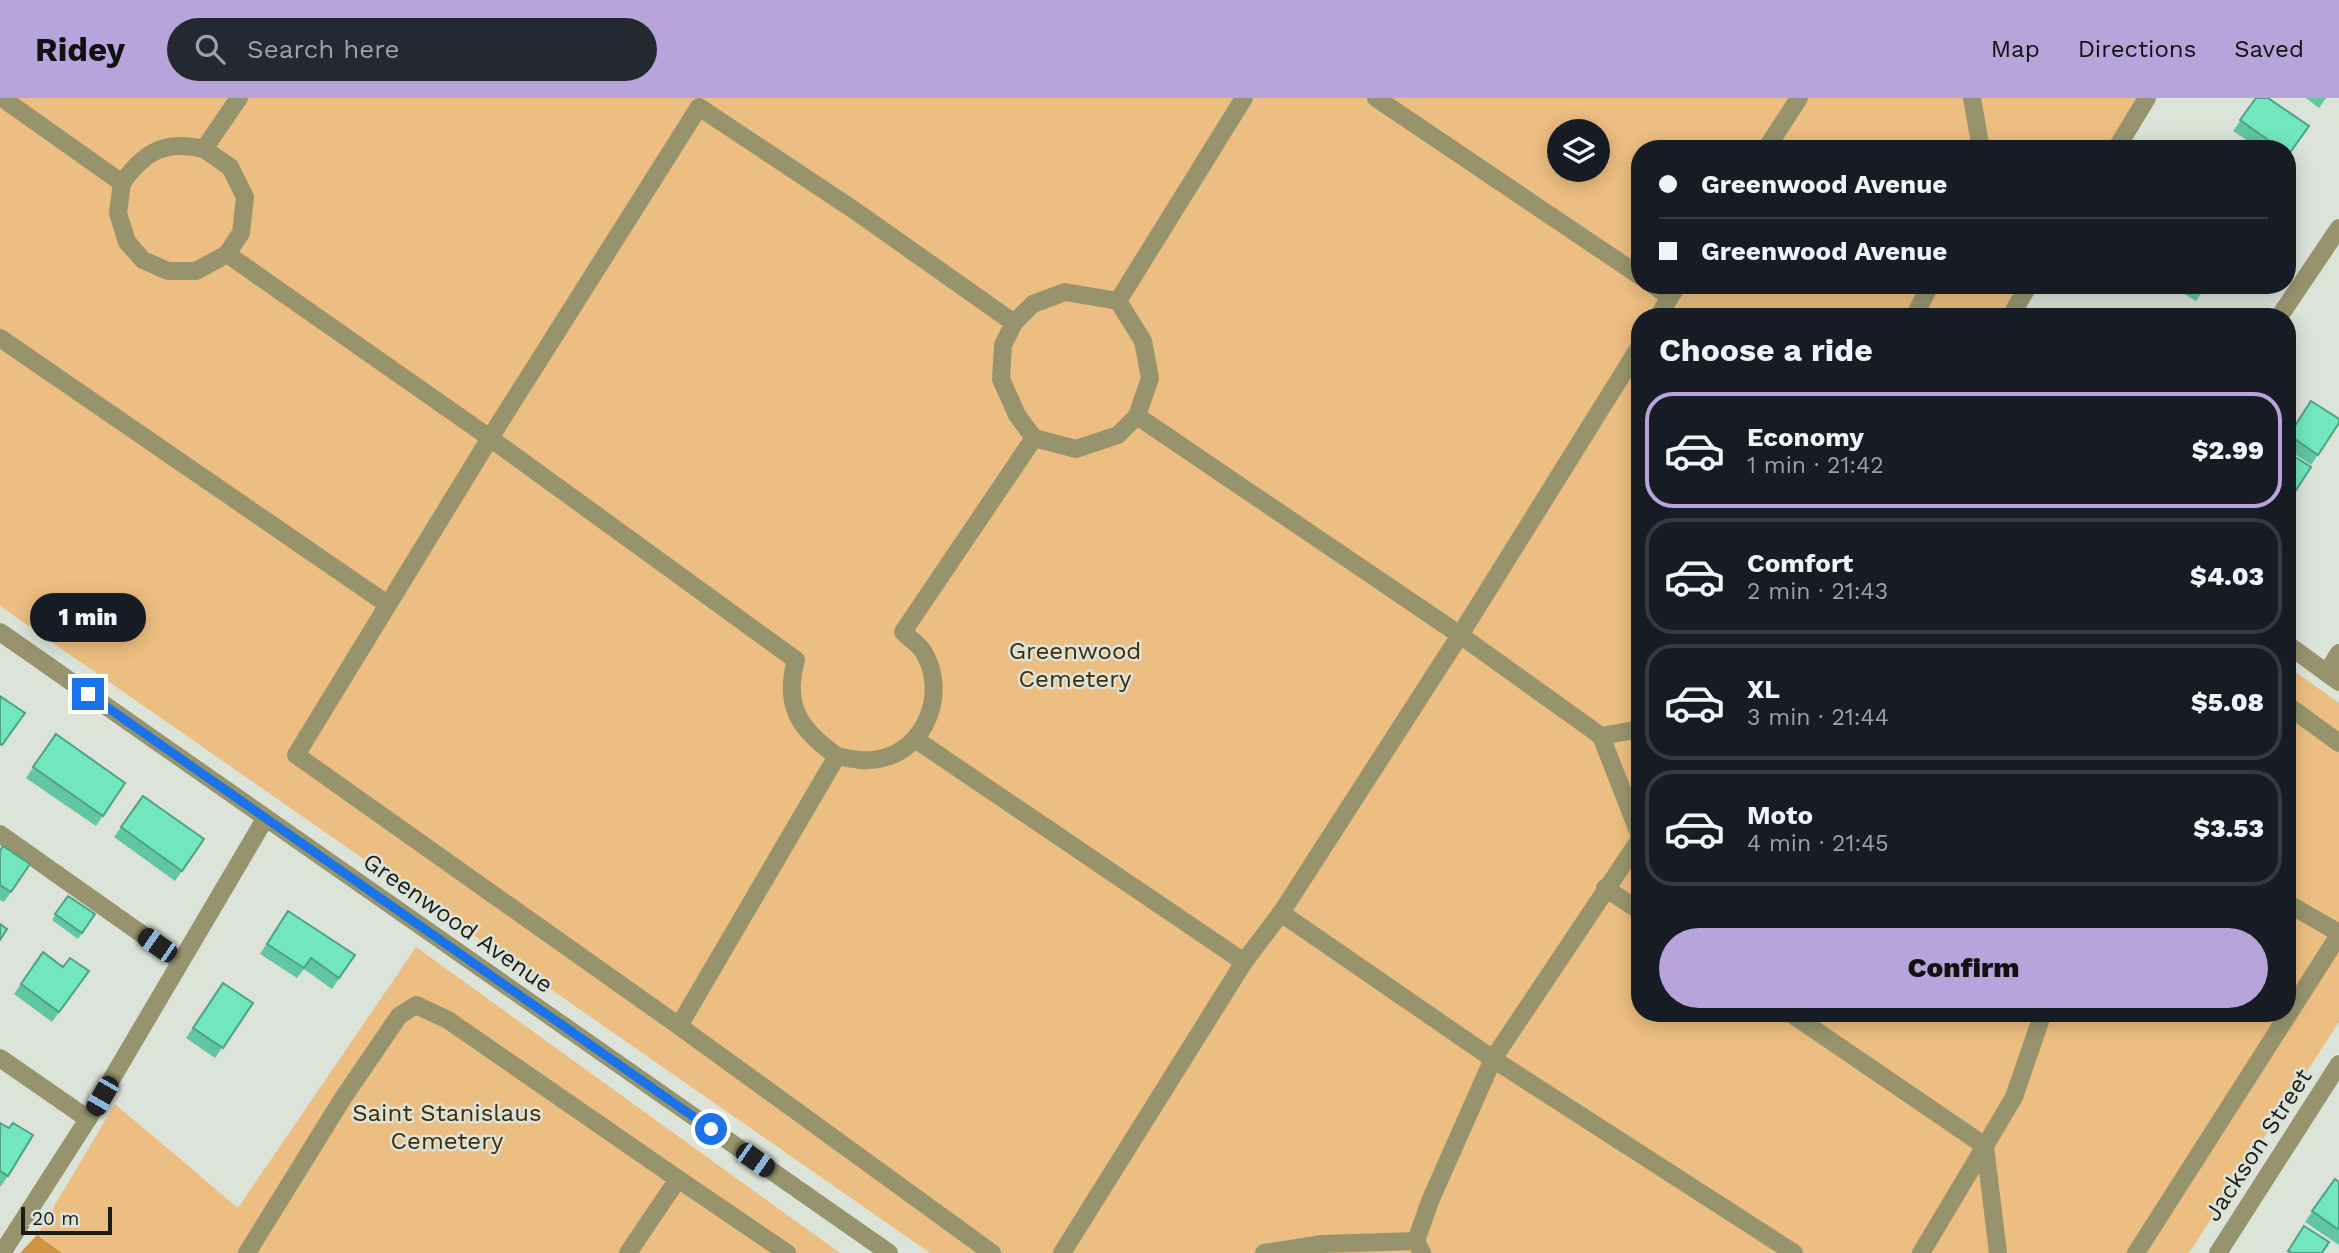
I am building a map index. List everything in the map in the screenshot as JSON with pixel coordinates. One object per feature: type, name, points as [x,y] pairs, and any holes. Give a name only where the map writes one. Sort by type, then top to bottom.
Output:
[{"type":"street","points":[[2,98],[122,183]]},
{"type":"street","points":[[204,149],[239,98]]},
{"type":"street","points":[[1118,301],[1244,98]]},
{"type":"street","points":[[1376,98],[1631,270]]},
{"type":"street","points":[[1772,140],[1799,98]]},
{"type":"street","points":[[1972,98],[1980,140]]},
{"type":"street","points":[[2121,140],[2147,98]]},
{"type":"street","points":[[992,1253],[679,1026],[296,754],[697,101],[1014,323]]},
{"type":"street","points":[[187,145],[204,149],[230,167],[244,197],[241,233],[227,254],[196,271],[168,271],[143,260],[127,242],[118,213],[122,183],[137,163],[163,148],[187,145]]},
{"type":"street","points":[[2296,292],[2339,228]]},
{"type":"street","points":[[227,254],[490,438],[796,660],[791,694],[799,722],[815,741],[836,756],[860,761],[882,758],[899,752],[924,728],[931,711],[934,684],[923,652],[904,632],[1034,438]]},
{"type":"street","points":[[1065,292],[1118,301],[1143,341],[1150,378],[1136,416],[1118,435],[1076,449],[1034,438],[1017,415],[1000,379],[1003,345],[1014,323],[1033,304],[1065,292]]},
{"type":"street","points":[[0,338],[387,604]]},
{"type":"street","points":[[1062,1253],[1244,962],[1281,913],[1460,635],[1631,360]]},
{"type":"street","points":[[1136,416],[1460,635],[1601,736],[1631,814]]},
{"type":"street","name":"Greenwood Avenue","points":[[0,632],[889,1253]]},
{"type":"street","points":[[2296,651],[2333,678],[2339,653]]},
{"type":"street","points":[[2296,712],[2339,743]]},
{"type":"street","points":[[1601,736],[1631,731]]},
{"type":"street","points":[[915,739],[1244,962]]},
{"type":"street","points":[[679,1026],[836,756]]},
{"type":"street","points":[[2,1253],[88,1119],[265,819]]},
{"type":"street","points":[[0,834],[180,961]]},
{"type":"street","points":[[1264,1253],[1322,1244],[1419,1247],[1451,1153],[1493,1059],[1631,851]]},
{"type":"street","points":[[1605,888],[1631,905]]},
{"type":"street","points":[[2296,908],[2339,934],[2296,1002]]},
{"type":"street","points":[[1281,913],[1493,1059],[1794,1253]]},
{"type":"street","points":[[247,1253],[343,1098],[399,1016],[416,1005],[448,1020],[787,1253]]},
{"type":"street","points":[[1803,1022],[1985,1146],[1998,1253]]},
{"type":"street","points":[[1921,1253],[2014,1097],[2040,1022]]},
{"type":"street","points":[[2136,1253],[2283,1022]]},
{"type":"street","points":[[0,1058],[88,1119]]},
{"type":"street","name":"Jackson Street","points":[[2218,1253],[2339,1064]]},
{"type":"street","points":[[628,1253],[678,1179]]},
{"type":"green space","name":"Greenwood Cemetery","points":[[0,98],[2149,98],[2124,140],[1631,140],[1631,294],[2031,294],[2022,308],[1631,308],[1631,1022],[2296,1022],[2296,672],[2339,703],[2339,1022],[2189,1253],[930,1253],[0,606]]},
{"type":"green space","name":"Saint Stanislaus Cemetery","points":[[416,947],[840,1253],[62,1253],[37,1235],[115,1104],[238,1208]]},
{"type":"shaded area","points":[[37,1235],[62,1253],[20,1253]]},
{"type":"building","points":[[2256,98],[2268,98],[2309,126],[2296,144],[2296,140],[2268,140],[2240,120]]},
{"type":"building","points":[[2311,401],[2339,419],[2318,455],[2296,440],[2296,424]]},
{"type":"building","points":[[2296,458],[2311,467],[2296,490]]},
{"type":"building","points":[[0,696],[25,713],[2,745],[0,744]]},
{"type":"building","points":[[56,734],[125,783],[103,816],[33,767]]},
{"type":"building","points":[[143,796],[204,839],[182,871],[121,827]]},
{"type":"building","points":[[3,846],[30,864],[11,892],[0,885],[0,851]]},
{"type":"building","points":[[68,896],[95,914],[82,933],[55,914]]},
{"type":"building","points":[[288,911],[355,955],[339,978],[311,958],[304,968],[267,944]]},
{"type":"building","points":[[0,924],[7,929],[0,940]]},
{"type":"building","points":[[43,952],[63,967],[70,958],[89,971],[59,1012],[21,984]]},
{"type":"building","points":[[223,983],[253,1003],[223,1048],[193,1028]]},
{"type":"building","points":[[0,1123],[9,1128],[13,1123],[33,1135],[8,1176],[0,1171]]},
{"type":"building","points":[[2335,1179],[2339,1182],[2339,1230],[2312,1211]]},
{"type":"building","points":[[2304,1226],[2329,1242],[2322,1253],[2288,1251]]},
{"type":"route","points":[[88,694],[711,1129]]}]
